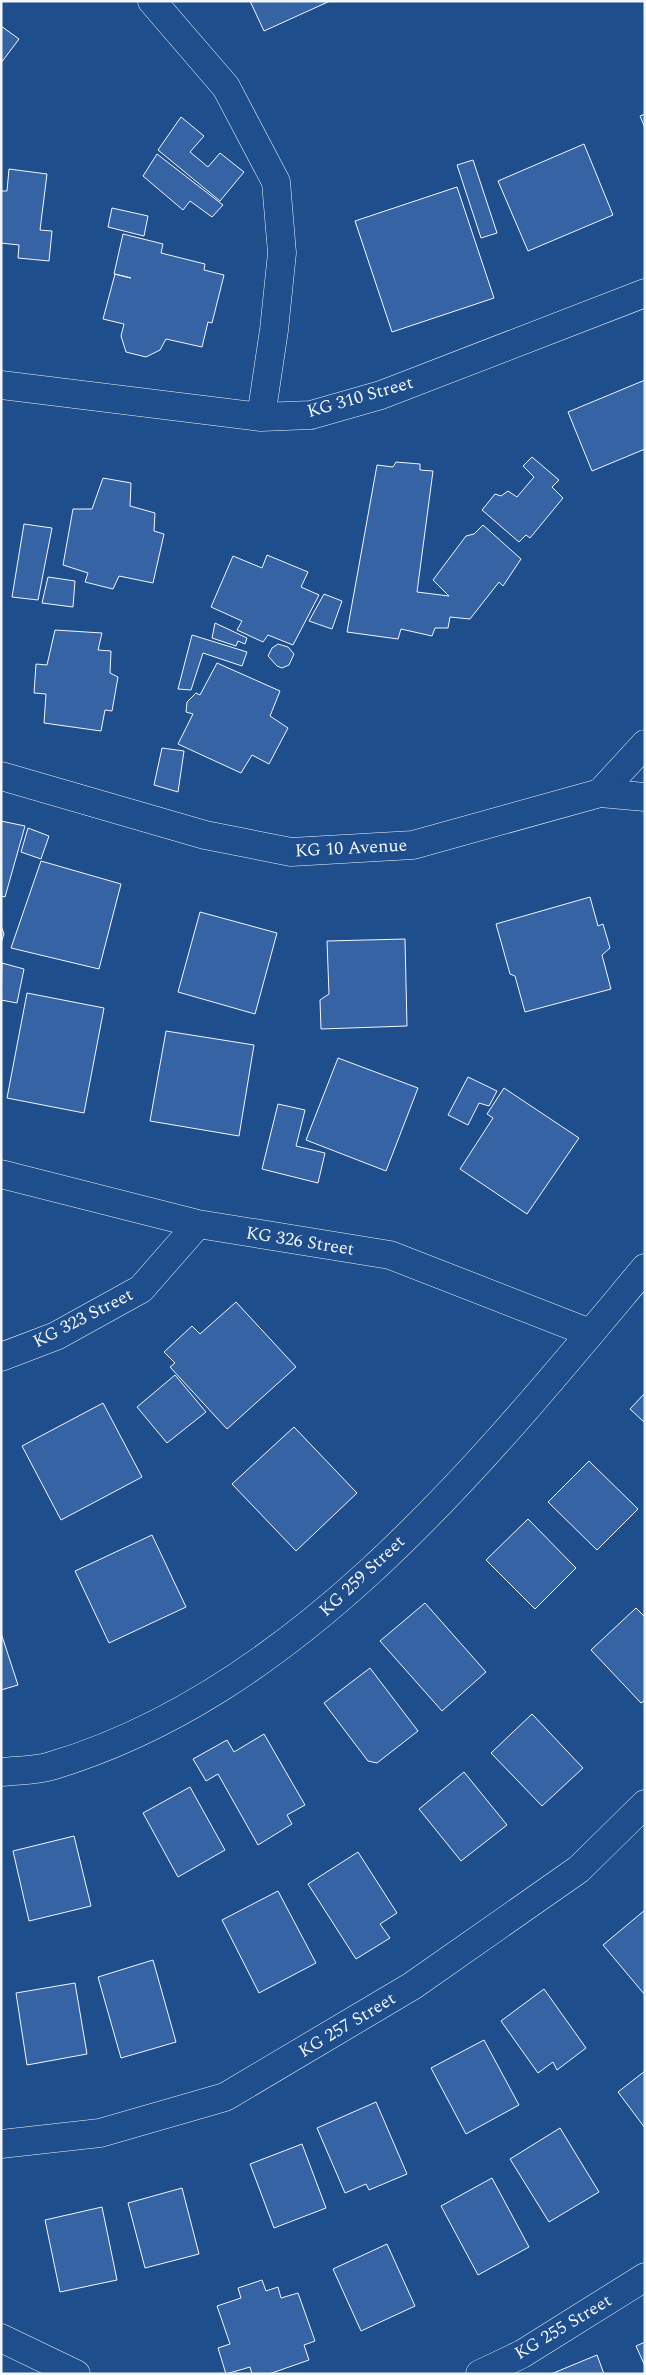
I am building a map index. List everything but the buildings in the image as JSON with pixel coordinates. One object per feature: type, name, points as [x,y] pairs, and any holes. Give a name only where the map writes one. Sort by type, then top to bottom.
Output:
[{"type":"street","points":[[152,1],[226,87],[276,182],[282,253],[274,330],[261,417]]},
{"type":"street","name":"KG 310 Street","points":[[1,385],[261,417],[311,415],[381,395],[645,293]]},
{"type":"street","points":[[600,793],[645,744]]},
{"type":"street","name":"KG 10 Avenue","points":[[1,776],[205,835],[291,852],[413,844],[600,793],[645,797]]},
{"type":"street","name":"KG 326 Street","points":[[1,1174],[198,1224],[390,1255],[590,1333]]},
{"type":"street","name":"KG 323 Street","points":[[1,1357],[56,1336],[141,1289],[198,1224]]},
{"type":"street","name":"KG 259 Street","points":[[1,1772],[50,1767],[142,1731],[241,1676],[337,1602],[501,1439],[645,1268]]},
{"type":"street","name":"KG 257 Street","points":[[1,2144],[100,2133],[225,2097],[412,1986],[579,1869],[645,1804]]},
{"type":"street","name":"KG 255 Street","points":[[480,2374],[522,2354],[645,2277]]},
{"type":"street","points":[[1,2338],[76,2374]]}]
